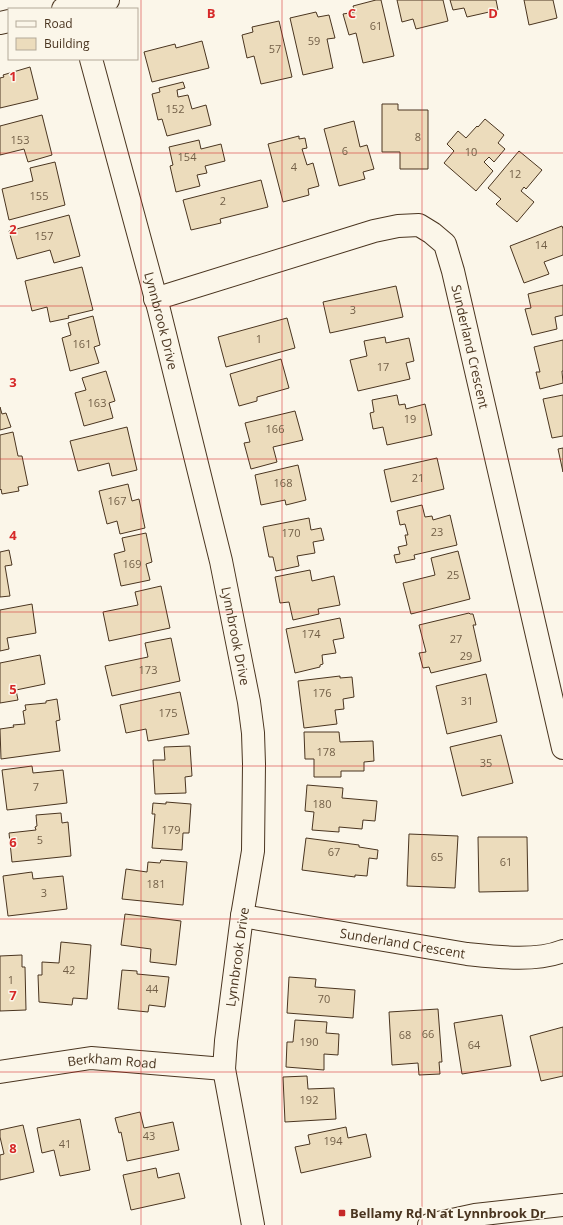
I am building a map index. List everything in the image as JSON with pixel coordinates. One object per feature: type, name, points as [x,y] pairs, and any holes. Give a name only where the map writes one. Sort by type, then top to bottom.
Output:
[{"type":"street","points":[[74,6],[108,0]]},
{"type":"street","name":"Lynnbrook Drive","points":[[92,60],[159,310],[222,567],[250,702],[254,764],[253,851],[242,916],[226,1041],[224,1069],[253,1225]]},
{"type":"street","name":"Sunderland Crescent","points":[[155,299],[374,231],[419,225],[432,233],[445,244],[453,271],[563,748]]},
{"type":"street","name":"Sunderland Crescent","points":[[242,916],[466,954],[504,958],[553,955],[563,951]]},
{"type":"street","name":"Berkham Road","points":[[0,1072],[91,1058],[224,1069]]},
{"type":"street","points":[[428,1225],[475,1215],[563,1204]]},
{"type":"building","points":[[381,0],[394,56],[363,63],[356,33],[349,35],[343,14],[355,12],[353,6]]},
{"type":"building","points":[[397,0],[443,0],[448,21],[416,29],[413,19],[402,22]]},
{"type":"building","points":[[450,0],[496,0],[498,10],[467,17],[464,8],[453,10]]},
{"type":"building","points":[[524,0],[553,0],[557,18],[529,25]]},
{"type":"building","points":[[316,12],[318,17],[329,15],[335,38],[327,39],[333,68],[303,75],[290,18]]},
{"type":"building","points":[[279,21],[292,77],[261,84],[254,56],[247,58],[242,35],[253,32],[252,27]]},
{"type":"building","points":[[202,41],[209,68],[152,82],[144,52],[175,44],[176,48]]},
{"type":"building","points":[[30,67],[38,99],[0,108],[0,78],[4,77],[3,75]]},
{"type":"building","points":[[183,82],[185,88],[177,90],[178,97],[188,95],[192,109],[206,105],[211,125],[167,136],[162,119],[158,120],[152,94],[160,92],[159,88]]},
{"type":"building","points":[[382,104],[398,104],[398,110],[428,110],[428,169],[400,169],[400,152],[382,152]]},
{"type":"building","points":[[42,115],[52,155],[28,162],[24,149],[0,155],[0,126]]},
{"type":"building","points":[[485,119],[504,135],[498,143],[505,149],[494,162],[489,157],[484,162],[493,171],[476,191],[444,163],[454,151],[447,144],[458,131],[466,138]]},
{"type":"building","points":[[354,121],[360,147],[367,145],[374,169],[363,172],[365,179],[339,186],[324,129]]},
{"type":"building","points":[[299,136],[299,139],[305,138],[307,148],[302,149],[307,165],[313,163],[319,186],[308,189],[309,195],[283,202],[268,144]]},
{"type":"building","points":[[199,140],[201,149],[221,144],[225,161],[205,166],[207,173],[197,175],[200,186],[176,192],[170,166],[173,165],[169,147]]},
{"type":"building","points":[[519,151],[542,170],[526,189],[524,187],[521,191],[534,202],[517,222],[496,204],[501,199],[488,188]]},
{"type":"building","points":[[55,162],[65,205],[9,220],[2,189],[33,181],[30,168]]},
{"type":"building","points":[[261,180],[268,207],[220,219],[221,223],[191,230],[183,200]]},
{"type":"building","points":[[69,215],[80,256],[54,263],[50,250],[17,259],[9,231]]},
{"type":"building","points":[[562,226],[563,255],[544,262],[549,274],[524,283],[510,246]]},
{"type":"building","points":[[82,267],[93,310],[68,316],[69,318],[50,322],[47,307],[32,311],[25,281]]},
{"type":"building","points":[[563,285],[563,315],[555,317],[557,329],[532,335],[525,309],[531,308],[528,294]]},
{"type":"building","points":[[396,286],[403,317],[330,333],[323,302]]},
{"type":"building","points":[[93,316],[100,345],[94,347],[99,363],[70,371],[62,338],[71,335],[68,323]]},
{"type":"building","points":[[287,318],[295,348],[226,367],[218,337]]},
{"type":"building","points":[[385,337],[386,343],[409,338],[414,361],[406,363],[410,379],[358,391],[350,360],[367,356],[364,341]]},
{"type":"building","points":[[563,340],[563,383],[540,389],[536,372],[540,372],[534,347]]},
{"type":"building","points":[[281,359],[289,388],[257,397],[257,401],[239,406],[230,374]]},
{"type":"building","points":[[106,371],[115,401],[109,403],[113,418],[84,426],[75,393],[86,390],[82,378]]},
{"type":"building","points":[[397,395],[399,405],[405,404],[406,409],[425,404],[432,435],[387,445],[383,427],[373,429],[370,413],[374,412],[372,400]]},
{"type":"building","points":[[563,395],[563,436],[552,438],[543,399]]},
{"type":"building","points":[[0,407],[2,414],[6,413],[11,427],[0,430]]},
{"type":"building","points":[[295,411],[303,440],[273,447],[277,462],[251,469],[244,443],[250,442],[245,423]]},
{"type":"building","points":[[127,427],[137,470],[112,476],[109,463],[78,471],[70,441]]},
{"type":"building","points":[[13,432],[18,456],[22,456],[28,485],[18,487],[19,491],[2,494],[1,489],[0,490],[0,435]]},
{"type":"building","points":[[563,448],[563,472],[558,449]]},
{"type":"building","points":[[437,458],[444,489],[391,502],[384,470]]},
{"type":"building","points":[[298,465],[306,500],[286,505],[285,500],[261,505],[255,475]]},
{"type":"building","points":[[128,484],[132,501],[139,499],[145,528],[120,534],[117,521],[107,524],[99,491]]},
{"type":"building","points":[[422,505],[425,517],[432,516],[433,520],[450,515],[457,545],[414,555],[415,559],[396,563],[394,555],[400,554],[398,547],[407,545],[405,535],[408,535],[405,524],[400,525],[397,511]]},
{"type":"building","points":[[309,518],[311,530],[321,528],[324,540],[313,542],[315,553],[297,556],[299,566],[276,571],[273,557],[269,557],[263,527]]},
{"type":"building","points":[[146,533],[152,562],[146,564],[150,580],[121,586],[114,554],[125,551],[122,538]]},
{"type":"building","points":[[9,550],[12,565],[5,566],[10,596],[0,597],[0,552]]},
{"type":"building","points":[[458,551],[470,599],[411,614],[403,583],[435,575],[431,558]]},
{"type":"building","points":[[310,570],[312,581],[334,576],[340,605],[318,609],[319,614],[293,620],[289,602],[280,603],[275,577]]},
{"type":"building","points":[[161,586],[170,628],[109,641],[103,612],[138,605],[135,592]]},
{"type":"building","points":[[32,604],[36,633],[7,638],[9,649],[0,651],[0,610]]},
{"type":"building","points":[[469,613],[473,614],[476,625],[473,625],[481,661],[431,673],[429,667],[423,668],[419,653],[426,652],[419,625]]},
{"type":"building","points":[[340,618],[344,638],[333,640],[336,653],[322,655],[323,664],[320,665],[320,667],[295,673],[286,629]]},
{"type":"building","points":[[171,638],[180,681],[112,696],[105,666],[148,657],[145,643]]},
{"type":"building","points":[[40,655],[45,684],[16,690],[18,700],[0,703],[0,663]]},
{"type":"building","points":[[486,674],[497,722],[447,734],[436,686]]},
{"type":"building","points":[[340,676],[340,678],[352,677],[354,697],[343,699],[344,709],[335,710],[337,724],[304,728],[298,681]]},
{"type":"building","points":[[180,692],[189,734],[148,741],[146,729],[126,733],[120,705]]},
{"type":"building","points":[[57,699],[60,720],[56,721],[60,751],[1,759],[0,729],[14,727],[13,725],[25,724],[23,711],[26,710],[25,705],[46,703],[46,701]]},
{"type":"building","points":[[304,732],[339,732],[340,742],[373,741],[374,761],[364,762],[364,771],[341,771],[341,777],[314,777],[314,759],[305,759]]},
{"type":"building","points":[[501,735],[513,783],[462,796],[450,747]]},
{"type":"building","points":[[190,746],[192,776],[185,777],[186,793],[155,794],[153,760],[165,760],[164,747]]},
{"type":"building","points":[[32,766],[33,773],[63,770],[67,803],[7,810],[2,770]]},
{"type":"building","points":[[307,785],[343,788],[342,798],[377,801],[375,821],[363,820],[362,829],[339,827],[339,832],[312,830],[314,812],[305,811]]},
{"type":"building","points":[[166,802],[191,804],[189,833],[183,833],[182,850],[152,848],[155,814],[152,814],[153,803],[166,804]]},
{"type":"building","points":[[61,813],[62,823],[68,822],[71,856],[12,862],[9,833],[36,830],[36,815]]},
{"type":"building","points":[[409,834],[458,836],[455,888],[407,886]]},
{"type":"building","points":[[478,837],[527,837],[528,891],[479,892]]},
{"type":"building","points":[[306,838],[359,845],[359,847],[378,850],[377,859],[369,858],[367,876],[355,875],[355,877],[302,870]]},
{"type":"building","points":[[161,860],[187,862],[183,905],[122,899],[126,869],[147,872],[148,862],[160,863]]},
{"type":"building","points":[[32,872],[33,879],[63,876],[67,909],[8,916],[3,876]]},
{"type":"building","points":[[125,914],[181,921],[176,965],[150,962],[151,949],[121,945]]},
{"type":"building","points":[[61,942],[91,945],[87,999],[73,998],[72,1005],[39,1002],[38,975],[42,975],[42,962],[59,963]]},
{"type":"building","points":[[22,955],[22,967],[25,967],[26,1010],[0,1011],[0,956]]},
{"type":"building","points":[[122,970],[137,971],[137,974],[169,977],[165,1007],[149,1005],[148,1012],[118,1009]]},
{"type":"building","points":[[289,977],[316,979],[315,987],[355,990],[353,1018],[287,1013]]},
{"type":"building","points":[[438,1009],[442,1062],[439,1062],[440,1074],[419,1075],[418,1063],[392,1065],[389,1012]]},
{"type":"building","points":[[502,1015],[511,1066],[462,1074],[454,1023]]},
{"type":"building","points":[[295,1020],[327,1022],[326,1033],[339,1034],[338,1055],[324,1054],[324,1070],[286,1067],[287,1042],[293,1042]]},
{"type":"building","points":[[563,1027],[563,1076],[541,1081],[530,1036]]},
{"type":"building","points":[[307,1076],[308,1089],[334,1088],[336,1119],[285,1122],[283,1077]]},
{"type":"building","points":[[140,1112],[144,1128],[173,1122],[179,1150],[127,1161],[121,1132],[119,1133],[115,1118]]},
{"type":"building","points":[[80,1119],[90,1170],[60,1176],[54,1150],[42,1153],[37,1128]]},
{"type":"building","points":[[23,1125],[34,1172],[0,1180],[0,1155],[4,1154],[0,1130]]},
{"type":"building","points":[[346,1127],[348,1138],[366,1134],[371,1157],[301,1173],[295,1147],[310,1144],[308,1135]]},
{"type":"building","points":[[156,1168],[158,1178],[179,1173],[185,1198],[131,1210],[123,1175]]},
{"type":"place","name":"Bellamy Rd N at Lynnbrook Dr","points":[[342,1213]]}]
